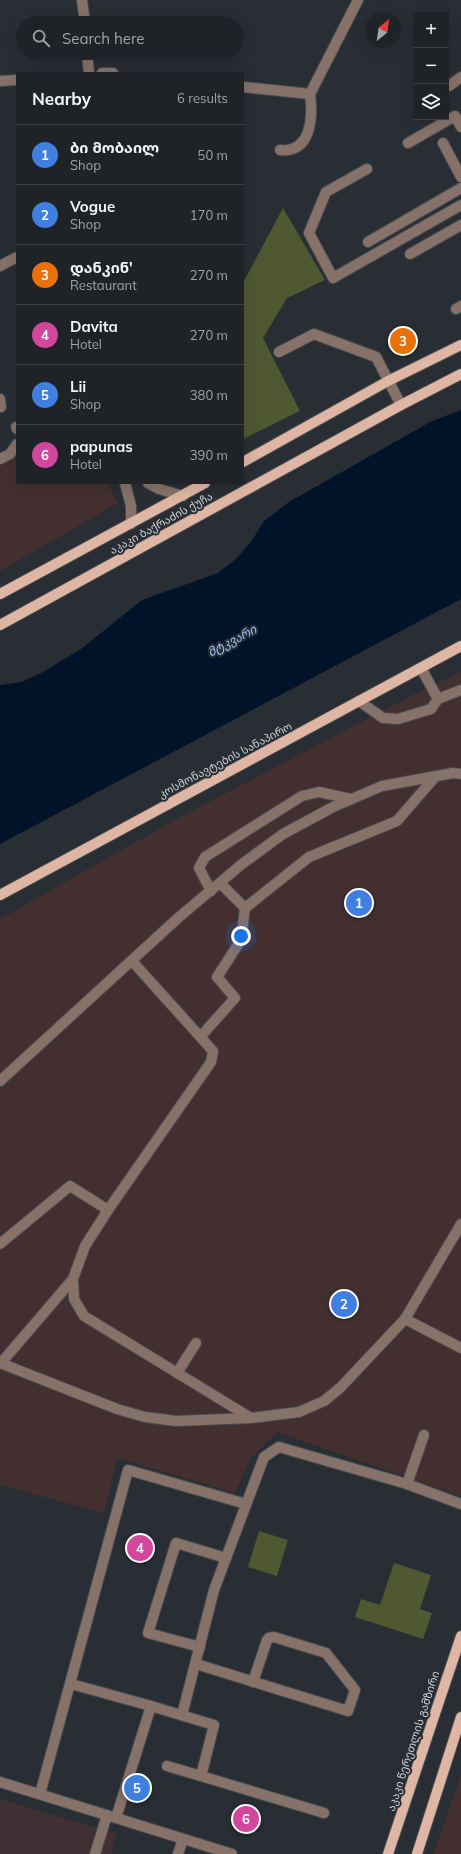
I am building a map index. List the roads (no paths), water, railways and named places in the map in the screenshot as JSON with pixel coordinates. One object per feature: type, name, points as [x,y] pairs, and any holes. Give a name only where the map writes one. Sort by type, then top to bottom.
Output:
[{"type":"main road","points":[[244,461],[388,381],[461,345]]},
{"type":"main road","name":"აკაკი ბაქრაძის ქუჩა","points":[[0,625],[401,405],[461,374]]},
{"type":"main road","name":"აკაკი ბაქრაძის ქუჩა","points":[[0,594],[203,484]]},
{"type":"main road","name":"კოსმონავტების სანაპირო","points":[[0,895],[461,646]]},
{"type":"main road","name":"აკაკი წერეთლის გამზირი","points":[[388,1854],[461,1636]]},
{"type":"main road","points":[[417,1854],[461,1717]]},
{"type":"street","points":[[82,0],[83,16]]},
{"type":"street","points":[[280,150],[292,150],[301,146],[306,138],[312,112],[310,94],[358,0]]},
{"type":"street","points":[[88,60],[89,72]]},
{"type":"street","points":[[449,86],[461,77]]},
{"type":"street","points":[[0,81],[16,80]]},
{"type":"street","points":[[244,87],[310,94]]},
{"type":"street","points":[[408,143],[455,116],[461,126]]},
{"type":"street","points":[[443,143],[461,177]]},
{"type":"street","points":[[367,169],[326,192],[309,233],[332,278],[461,205]]},
{"type":"street","points":[[368,242],[461,188]]},
{"type":"street","points":[[410,254],[461,225]]},
{"type":"street","points":[[0,266],[16,258]]},
{"type":"street","points":[[279,352],[314,334],[376,357],[401,405]]},
{"type":"street","points":[[0,459],[10,454],[16,445]]},
{"type":"street","points":[[125,484],[131,506],[131,524]]},
{"type":"street","points":[[150,484],[159,489],[183,496]]},
{"type":"street","points":[[421,668],[438,699]]},
{"type":"street","points":[[359,702],[384,718],[398,719],[431,709],[438,699],[461,690]]},
{"type":"street","points":[[0,1081],[220,883],[242,864],[283,834],[333,807],[382,786],[453,773],[461,774]]},
{"type":"street","points":[[201,1036],[235,998],[216,977],[241,940],[245,908],[309,857],[397,820],[435,777]]},
{"type":"street","points":[[211,891],[199,868],[206,856],[302,796],[319,792],[351,799]]},
{"type":"street","points":[[220,883],[245,908]]},
{"type":"street","points":[[132,961],[214,1051],[211,1062],[108,1210],[85,1246],[73,1279],[0,1363],[117,1409],[145,1417],[176,1421],[251,1418],[299,1412],[324,1401],[340,1388],[405,1319],[461,1224]]},
{"type":"street","points":[[0,1244],[70,1186],[108,1210]]},
{"type":"street","points":[[73,1279],[74,1299],[84,1316],[251,1418]]},
{"type":"street","points":[[405,1319],[461,1348]]},
{"type":"street","points":[[177,1373],[196,1343]]},
{"type":"street","points":[[407,1484],[424,1435]]},
{"type":"street","points":[[182,1715],[214,1590],[264,1457],[279,1447],[407,1484],[461,1504]]},
{"type":"street","points":[[40,1794],[128,1470],[246,1504]]},
{"type":"street","points":[[200,1647],[148,1633],[176,1543],[226,1558]]},
{"type":"street","points":[[196,1664],[253,1682],[348,1711],[355,1690],[326,1653],[274,1637],[267,1640],[253,1682]]},
{"type":"street","points":[[71,1684],[182,1715],[214,1726],[201,1776]]},
{"type":"street","points":[[96,1854],[151,1706]]},
{"type":"street","points":[[167,1766],[324,1813]]},
{"type":"street","points":[[0,1782],[232,1854]]},
{"type":"street","points":[[178,1854],[183,1839]]},
{"type":"water","name":"მტკვარი","points":[[461,410],[461,599],[0,844],[0,685],[22,682],[43,672],[81,649],[142,600],[218,573],[237,558],[253,539],[264,521],[289,502],[430,422]]},
{"type":"place","name":"დანკინ'","points":[[403,341]]},
{"type":"place","name":"ბი მობაილ","points":[[359,903]]},
{"type":"place","name":"Vogue","points":[[344,1304]]},
{"type":"place","name":"Davita","points":[[140,1548]]},
{"type":"place","name":"Lii","points":[[137,1788]]},
{"type":"place","name":"papunas","points":[[246,1819]]}]
